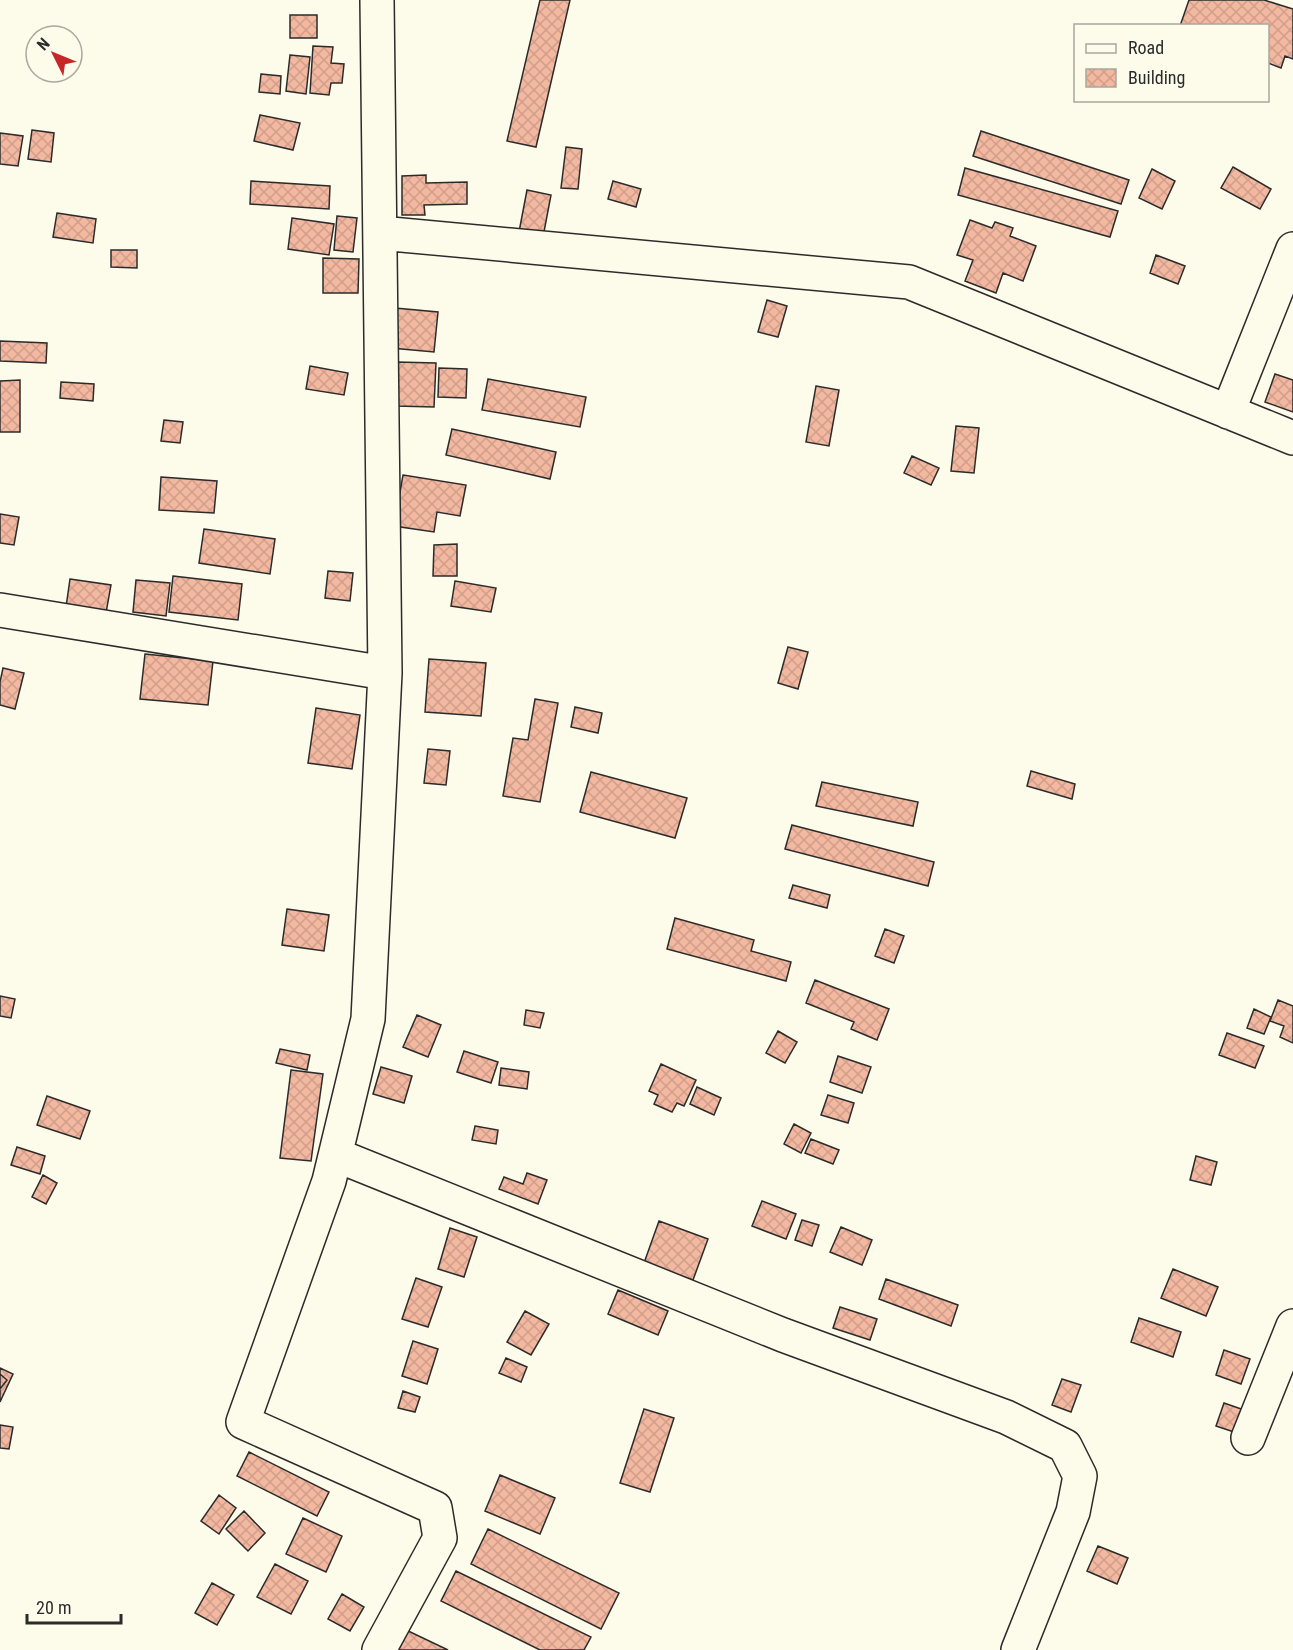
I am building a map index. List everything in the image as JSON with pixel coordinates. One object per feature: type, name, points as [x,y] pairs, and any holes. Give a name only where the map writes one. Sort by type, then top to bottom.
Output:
[{"type":"street","points":[[377,0],[385,673],[368,1019],[329,1181],[243,1422],[435,1508],[440,1539],[379,1650]]},
{"type":"street","points":[[380,233],[909,282],[1293,438]]},
{"type":"street","points":[[1228,412],[1293,249]]},
{"type":"street","points":[[0,610],[385,673]]},
{"type":"street","points":[[336,1155],[783,1335],[1006,1417],[1065,1446],[1080,1476],[1073,1512],[1018,1650]]},
{"type":"street","points":[[1248,1438],[1293,1326]]},
{"type":"building","points":[[540,0],[570,0],[536,147],[507,141]]},
{"type":"building","points":[[1189,0],[1264,0],[1293,9],[1293,59],[1285,56],[1281,68],[1269,63],[1269,24],[1181,24]]},
{"type":"building","points":[[290,15],[317,15],[317,38],[290,38]]},
{"type":"building","points":[[313,46],[333,47],[331,63],[344,64],[342,83],[331,83],[329,95],[310,93]]},
{"type":"building","points":[[290,55],[310,57],[306,94],[286,91]]},
{"type":"building","points":[[261,74],[281,76],[280,94],[259,92]]},
{"type":"building","points":[[260,115],[300,123],[293,150],[254,141]]},
{"type":"building","points":[[32,130],[54,133],[51,162],[28,159]]},
{"type":"building","points":[[981,131],[1129,180],[1121,204],[973,156]]},
{"type":"building","points":[[0,133],[23,136],[18,166],[0,164]]},
{"type":"building","points":[[566,147],[582,149],[578,189],[561,188]]},
{"type":"building","points":[[1233,167],[1271,189],[1260,209],[1221,188]]},
{"type":"building","points":[[965,168],[1118,211],[1110,237],[958,195]]},
{"type":"building","points":[[1152,169],[1175,181],[1162,209],[1139,198]]},
{"type":"building","points":[[426,175],[426,183],[467,182],[467,204],[424,205],[425,215],[402,215],[402,176]]},
{"type":"building","points":[[251,181],[330,186],[329,209],[250,204]]},
{"type":"building","points":[[613,181],[641,189],[636,207],[608,199]]},
{"type":"building","points":[[527,190],[551,195],[543,237],[519,232]]},
{"type":"building","points":[[57,213],[96,219],[93,243],[53,237]]},
{"type":"building","points":[[337,216],[357,218],[353,252],[334,250]]},
{"type":"building","points":[[292,218],[334,224],[329,255],[288,249]]},
{"type":"building","points":[[970,220],[992,228],[995,222],[1013,228],[1010,236],[1036,246],[1023,281],[1003,273],[996,293],[965,281],[973,260],[957,255]]},
{"type":"building","points":[[111,250],[137,250],[137,268],[111,267]]},
{"type":"building","points":[[1156,255],[1185,266],[1178,284],[1150,273]]},
{"type":"building","points":[[323,258],[359,259],[358,293],[323,293]]},
{"type":"building","points":[[767,300],[787,306],[778,337],[758,332]]},
{"type":"building","points":[[395,308],[438,312],[434,352],[391,348]]},
{"type":"building","points":[[0,341],[47,343],[46,363],[0,361]]},
{"type":"building","points":[[397,362],[436,363],[434,407],[396,406]]},
{"type":"building","points":[[310,366],[348,373],[344,395],[306,389]]},
{"type":"building","points":[[439,368],[467,369],[466,398],[438,397]]},
{"type":"building","points":[[1275,374],[1293,380],[1293,412],[1265,402]]},
{"type":"building","points":[[488,379],[586,397],[580,427],[482,410]]},
{"type":"building","points":[[20,380],[20,432],[0,432],[0,381]]},
{"type":"building","points":[[61,382],[94,384],[93,401],[60,398]]},
{"type":"building","points":[[816,386],[839,390],[829,446],[806,442]]},
{"type":"building","points":[[164,420],[183,422],[180,443],[161,441]]},
{"type":"building","points":[[956,426],[979,428],[974,473],[951,471]]},
{"type":"building","points":[[452,429],[556,452],[550,479],[446,455]]},
{"type":"building","points":[[912,456],[939,468],[931,485],[904,473]]},
{"type":"building","points":[[403,475],[466,485],[460,516],[437,512],[434,532],[394,526]]},
{"type":"building","points":[[161,477],[217,481],[214,513],[159,510]]},
{"type":"building","points":[[0,514],[19,517],[14,545],[0,543]]},
{"type":"building","points":[[204,529],[275,539],[270,574],[199,563]]},
{"type":"building","points":[[457,544],[457,576],[433,576],[434,545]]},
{"type":"building","points":[[328,571],[353,573],[350,601],[325,598]]},
{"type":"building","points":[[173,576],[242,584],[238,620],[169,612]]},
{"type":"building","points":[[70,579],[111,585],[106,613],[66,607]]},
{"type":"building","points":[[136,580],[170,583],[166,616],[133,612]]},
{"type":"building","points":[[455,581],[496,588],[491,612],[451,606]]},
{"type":"building","points":[[788,647],[808,652],[798,689],[778,683]]},
{"type":"building","points":[[145,654],[213,661],[208,705],[140,699]]},
{"type":"building","points":[[429,659],[486,663],[481,716],[425,712]]},
{"type":"building","points":[[3,668],[24,673],[15,709],[0,705],[0,682]]},
{"type":"building","points":[[535,699],[558,703],[540,802],[503,796],[513,738],[528,740]]},
{"type":"building","points":[[575,707],[602,713],[598,733],[571,727]]},
{"type":"building","points":[[316,708],[360,715],[352,769],[308,763]]},
{"type":"building","points":[[428,749],[450,751],[446,785],[424,783]]},
{"type":"building","points":[[1031,771],[1075,784],[1072,799],[1027,786]]},
{"type":"building","points":[[591,772],[687,798],[675,838],[580,812]]},
{"type":"building","points":[[822,782],[918,802],[913,826],[816,806]]},
{"type":"building","points":[[792,825],[934,862],[928,886],[785,849]]},
{"type":"building","points":[[793,885],[830,895],[827,908],[789,898]]},
{"type":"building","points":[[287,909],[329,915],[324,951],[282,945]]},
{"type":"building","points":[[675,918],[754,940],[751,951],[791,962],[786,981],[667,949]]},
{"type":"building","points":[[885,929],[904,936],[894,963],[875,956]]},
{"type":"building","points":[[815,980],[889,1009],[877,1040],[851,1029],[854,1022],[806,1003]]},
{"type":"building","points":[[0,996],[15,999],[11,1018],[0,1016]]},
{"type":"building","points":[[1278,1000],[1293,1006],[1293,1043],[1280,1037],[1284,1026],[1270,1021]]},
{"type":"building","points":[[1254,1009],[1271,1017],[1264,1034],[1247,1028]]},
{"type":"building","points":[[526,1010],[544,1013],[540,1028],[524,1025]]},
{"type":"building","points":[[417,1015],[441,1025],[428,1057],[403,1047]]},
{"type":"building","points":[[778,1031],[797,1042],[785,1063],[766,1053]]},
{"type":"building","points":[[1227,1033],[1264,1046],[1255,1068],[1219,1055]]},
{"type":"building","points":[[280,1049],[310,1055],[307,1070],[276,1063]]},
{"type":"building","points":[[464,1051],[498,1062],[491,1083],[457,1072]]},
{"type":"building","points":[[838,1056],[871,1067],[862,1093],[830,1082]]},
{"type":"building","points":[[661,1064],[696,1080],[684,1106],[677,1103],[672,1112],[654,1104],[658,1095],[649,1091]]},
{"type":"building","points":[[381,1067],[412,1076],[404,1103],[373,1094]]},
{"type":"building","points":[[501,1068],[529,1072],[527,1089],[499,1085]]},
{"type":"building","points":[[291,1070],[323,1074],[311,1161],[280,1158]]},
{"type":"building","points":[[697,1087],[721,1098],[714,1115],[690,1104]]},
{"type":"building","points":[[828,1095],[854,1103],[848,1123],[821,1115]]},
{"type":"building","points":[[47,1096],[90,1111],[80,1139],[37,1125]]},
{"type":"building","points":[[794,1124],[811,1133],[801,1153],[784,1144]]},
{"type":"building","points":[[475,1126],[498,1130],[496,1144],[472,1140]]},
{"type":"building","points":[[811,1139],[839,1150],[833,1164],[805,1153]]},
{"type":"building","points":[[17,1147],[45,1156],[40,1174],[11,1165]]},
{"type":"building","points":[[1196,1156],[1217,1162],[1211,1185],[1190,1180]]},
{"type":"building","points":[[527,1173],[547,1180],[538,1204],[499,1189],[504,1177],[523,1184]]},
{"type":"building","points":[[43,1175],[57,1183],[46,1204],[32,1197]]},
{"type":"building","points":[[762,1201],[796,1214],[786,1239],[752,1226]]},
{"type":"building","points":[[802,1220],[819,1225],[812,1246],[795,1240]]},
{"type":"building","points":[[659,1221],[708,1239],[693,1280],[644,1263]]},
{"type":"building","points":[[841,1227],[872,1240],[862,1265],[830,1252]]},
{"type":"building","points":[[450,1228],[477,1237],[464,1277],[438,1269]]},
{"type":"building","points":[[1173,1269],[1218,1287],[1206,1316],[1161,1298]]},
{"type":"building","points":[[416,1278],[442,1287],[428,1327],[402,1319]]},
{"type":"building","points":[[886,1279],[958,1305],[951,1326],[879,1299]]},
{"type":"building","points":[[618,1290],[668,1311],[658,1335],[608,1314]]},
{"type":"building","points":[[840,1307],[877,1319],[870,1340],[833,1328]]},
{"type":"building","points":[[525,1311],[549,1324],[531,1355],[507,1342]]},
{"type":"building","points":[[1139,1318],[1181,1332],[1173,1357],[1131,1342]]},
{"type":"building","points":[[413,1341],[438,1349],[427,1384],[402,1376]]},
{"type":"building","points":[[1224,1350],[1250,1359],[1241,1384],[1216,1375]]},
{"type":"building","points":[[506,1358],[527,1367],[521,1382],[499,1373]]},
{"type":"building","points":[[0,1368],[13,1374],[0,1402]]},
{"type":"building","points":[[0,1374],[7,1380],[0,1389]]},
{"type":"building","points":[[1062,1379],[1081,1385],[1071,1412],[1052,1405]]},
{"type":"building","points":[[403,1391],[420,1397],[415,1412],[398,1408]]},
{"type":"building","points":[[1224,1403],[1247,1411],[1240,1434],[1216,1426]]},
{"type":"building","points":[[644,1409],[674,1418],[650,1492],[620,1483]]},
{"type":"building","points":[[0,1425],[13,1427],[9,1449],[0,1448]]},
{"type":"building","points":[[249,1452],[329,1492],[317,1516],[237,1476]]},
{"type":"building","points":[[500,1475],[555,1498],[540,1534],[485,1511]]},
{"type":"building","points":[[219,1495],[236,1508],[219,1534],[201,1521]]},
{"type":"building","points":[[244,1511],[265,1533],[248,1551],[226,1529]]},
{"type":"building","points":[[303,1518],[342,1536],[326,1572],[286,1554]]},
{"type":"building","points":[[488,1529],[619,1593],[601,1629],[471,1564]]},
{"type":"building","points":[[1098,1546],[1128,1558],[1117,1584],[1087,1571]]},
{"type":"building","points":[[275,1564],[308,1581],[291,1614],[257,1597]]},
{"type":"building","points":[[456,1571],[591,1637],[584,1650],[540,1650],[441,1601]]},
{"type":"building","points":[[212,1583],[234,1595],[217,1625],[195,1613]]},
{"type":"building","points":[[342,1594],[364,1607],[350,1631],[328,1619]]},
{"type":"building","points":[[404,1629],[448,1650],[394,1650]]}]
